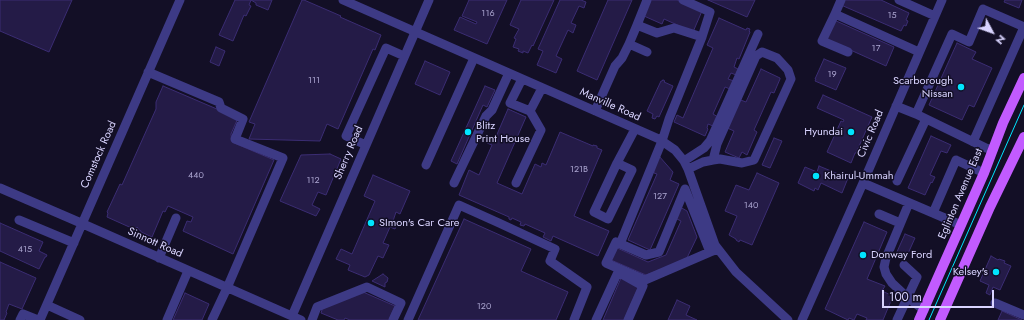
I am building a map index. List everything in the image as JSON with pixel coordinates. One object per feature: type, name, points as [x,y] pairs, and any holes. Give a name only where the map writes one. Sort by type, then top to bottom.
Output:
[{"type":"main road","name":"Eglinton Avenue East","points":[[919,320],[984,173],[1003,123],[1024,78]]},
{"type":"main road","points":[[940,320],[990,207],[1024,137]]},
{"type":"street","name":"Comstock Road","points":[[39,320],[180,0]]},
{"type":"street","name":"Manville Road","points":[[343,0],[662,141],[675,150],[686,165],[715,245],[714,250],[788,320]]},
{"type":"street","name":"Sherry Road","points":[[289,317],[366,145],[428,0]]},
{"type":"street","points":[[595,111],[615,66],[622,58],[629,44],[647,0]]},
{"type":"street","points":[[620,244],[662,141],[669,119],[702,37],[710,12],[683,0]]},
{"type":"street","points":[[841,0],[822,41],[848,52]]},
{"type":"street","points":[[899,0],[935,16]]},
{"type":"street","name":"Civic Road","points":[[802,320],[942,0]]},
{"type":"street","points":[[916,114],[952,34],[968,42],[983,9],[1024,27],[972,142]]},
{"type":"street","points":[[835,14],[919,52]]},
{"type":"street","points":[[637,25],[657,33],[674,28],[702,37]]},
{"type":"street","points":[[686,165],[704,148],[710,140],[758,34]]},
{"type":"street","points":[[629,44],[647,52]]},
{"type":"street","points":[[366,145],[346,136],[386,48],[404,56]]},
{"type":"street","points":[[686,165],[713,160],[720,158],[742,163],[754,160],[791,79],[788,70],[777,58],[762,52],[756,56],[716,144],[713,160]]},
{"type":"street","points":[[426,165],[474,58]]},
{"type":"street","points":[[148,72],[219,102],[221,108],[243,119],[235,139],[283,158],[228,288],[212,320]]},
{"type":"street","points":[[454,183],[486,116],[492,110],[509,73]]},
{"type":"street","points":[[516,183],[541,130],[530,111],[510,103],[522,79]]},
{"type":"street","points":[[530,111],[542,88]]},
{"type":"street","points":[[896,106],[916,114],[972,142],[993,150]]},
{"type":"street","points":[[897,180],[926,119]]},
{"type":"street","points":[[617,163],[632,170],[608,219],[594,212],[617,163],[635,129]]},
{"type":"street","points":[[933,213],[956,160],[984,173]]},
{"type":"street","points":[[863,183],[961,225]]},
{"type":"street","name":"Sinnott Road","points":[[0,188],[228,288],[289,317],[301,320]]},
{"type":"street","points":[[685,189],[714,250],[645,280],[606,263],[616,242],[646,255],[659,252],[685,189]]},
{"type":"street","points":[[909,202],[886,258],[884,267],[886,274],[892,283],[924,310]]},
{"type":"street","points":[[408,320],[459,205],[555,249],[550,261],[587,287],[574,320]]},
{"type":"street","points":[[879,214],[900,223]]},
{"type":"street","points":[[159,258],[176,218]]},
{"type":"street","points":[[19,220],[74,243]]},
{"type":"street","points":[[898,320],[917,277],[904,265]]},
{"type":"street","points":[[167,320],[188,271]]},
{"type":"street","points":[[596,320],[618,272],[643,286],[628,320]]},
{"type":"street","points":[[312,320],[317,307],[367,287],[401,303],[393,320]]},
{"type":"street","points":[[995,303],[1024,316]]},
{"type":"street","points":[[46,305],[80,320]]},
{"type":"street","points":[[20,320],[23,314],[39,320]]},
{"type":"building","points":[[0,0],[72,0],[49,52],[0,31]]},
{"type":"building","points":[[235,0],[251,0],[249,5],[251,6],[246,16],[244,15],[233,41],[219,35]]},
{"type":"building","points":[[251,0],[272,0],[268,10],[256,5],[256,3]]},
{"type":"building","points":[[302,0],[381,35],[375,50],[373,49],[338,129],[327,124],[320,141],[249,139],[255,124],[249,122]]},
{"type":"building","points":[[469,0],[507,0],[487,44],[454,30],[460,17],[476,24],[477,22],[462,16]]},
{"type":"building","points":[[521,0],[554,0],[533,46],[532,45],[528,53],[518,51],[519,49],[513,47],[516,39],[514,38],[519,29],[510,25]]},
{"type":"building","points":[[560,0],[581,0],[586,2],[584,8],[579,6],[571,23],[576,25],[573,33],[568,30],[556,56],[562,59],[556,73],[537,65],[543,51],[538,49]]},
{"type":"building","points":[[608,0],[632,0],[597,80],[577,71]]},
{"type":"building","points":[[649,0],[677,0],[702,11],[693,32],[664,19],[662,24],[644,16]]},
{"type":"building","points":[[708,0],[755,0],[747,17]]},
{"type":"building","points":[[843,0],[881,0],[909,13],[906,20],[908,21],[906,26],[904,25],[901,31],[841,5]]},
{"type":"building","points":[[1005,0],[1022,0],[1019,8],[1004,2]]},
{"type":"building","points":[[719,18],[746,30],[747,28],[750,29],[750,32],[739,59],[737,58],[734,67],[738,69],[736,75],[731,73],[728,79],[734,81],[730,89],[725,87],[713,114],[718,117],[713,126],[708,124],[708,129],[705,136],[674,122],[677,115],[683,118],[713,48],[707,45]]},
{"type":"building","points":[[834,20],[894,47],[886,66],[826,39]]},
{"type":"building","name":"Scarborough Nissan","points":[[957,43],[976,52],[972,59],[992,68],[974,107],[969,105],[962,120],[929,105]]},
{"type":"building","points":[[216,47],[225,51],[219,66],[210,62]]},
{"type":"building","points":[[824,59],[846,68],[836,90],[815,81]]},
{"type":"building","points":[[425,61],[450,72],[440,95],[415,84]]},
{"type":"building","points":[[761,69],[780,79],[774,93],[771,92],[754,130],[757,132],[747,155],[742,152],[739,158],[725,152],[734,131],[725,127],[738,99],[746,102]]},
{"type":"building","points":[[661,81],[665,81],[664,82],[673,86],[659,117],[657,116],[655,119],[652,118],[653,114],[647,111]]},
{"type":"building","points":[[163,86],[238,118],[231,134],[232,142],[274,160],[233,254],[183,231],[187,221],[191,222],[193,217],[168,206],[165,212],[163,211],[152,237],[141,232],[137,227],[136,230],[107,217],[107,212],[120,184],[122,185],[156,109],[156,102]]},
{"type":"building","points":[[485,86],[495,90],[487,107],[483,105],[457,164],[451,161]]},
{"type":"building","name":"Hyundai","points":[[823,95],[872,117],[851,163],[827,152],[841,121],[843,122],[844,120],[817,108]]},
{"type":"building","points":[[508,109],[526,117],[497,183],[522,194],[535,164],[541,167],[542,163],[546,165],[560,132],[593,146],[597,146],[597,148],[602,150],[574,216],[609,231],[598,256],[553,236],[551,241],[543,237],[545,233],[525,224],[524,226],[520,225],[521,222],[512,218],[511,220],[509,217],[459,195],[469,170],[479,175],[492,145],[487,143],[490,137],[495,139]]},
{"type":"building","points":[[931,136],[951,145],[947,153],[941,151],[930,175],[935,177],[925,195],[908,188]]},
{"type":"building","points":[[774,138],[782,141],[770,168],[762,165]]},
{"type":"building","points":[[330,154],[341,159],[326,195],[318,192],[312,205],[320,209],[316,216],[280,201],[301,155]]},
{"type":"building","points":[[659,156],[673,172],[670,180],[679,184],[650,250],[628,240],[657,174],[654,173],[653,169]]},
{"type":"building","points":[[819,166],[848,178],[842,193],[821,183],[818,190],[815,188],[814,191],[798,183],[805,167],[817,172]]},
{"type":"building","points":[[757,173],[779,183],[752,245],[740,240],[739,242],[729,235],[737,216],[725,211],[736,185],[749,190]]},
{"type":"building","points":[[373,175],[410,191],[400,214],[396,212],[393,221],[397,224],[395,229],[390,227],[383,243],[389,245],[383,258],[378,256],[369,275],[365,277],[348,270],[350,265],[336,259],[341,249],[352,254],[375,201],[364,196]]},
{"type":"building","points":[[680,207],[687,211],[697,237],[686,260],[646,275],[611,260],[615,247],[648,262],[666,255],[681,221],[675,218]]},
{"type":"building","points":[[464,219],[531,249],[521,271],[568,292],[556,320],[418,320]]},
{"type":"building","name":"Donway Ford","points":[[864,222],[887,232],[867,279],[885,286],[882,291],[893,296],[883,320],[866,320],[867,318],[857,314],[854,320],[849,318],[848,320],[825,309]]},
{"type":"building","points":[[0,223],[43,242],[39,251],[47,255],[39,269],[0,251]]},
{"type":"building","points":[[905,234],[915,238],[906,258],[896,254]]},
{"type":"building","name":"Kelsey's","points":[[991,256],[998,260],[1005,261],[1004,263],[1011,266],[1000,290],[993,287],[990,295],[986,293],[989,285],[980,281]]},
{"type":"building","points":[[0,262],[36,278],[22,309],[9,304],[4,320],[0,320]]},
{"type":"building","points":[[383,274],[388,278],[387,282],[385,283],[385,287],[372,281]]},
{"type":"building","points":[[621,278],[639,286],[624,320],[603,320]]},
{"type":"building","points":[[363,292],[395,306],[389,320],[350,320],[345,318],[344,320],[338,320],[321,313],[323,307]]},
{"type":"building","points":[[185,293],[209,304],[202,320],[173,320]]},
{"type":"building","points":[[677,300],[690,306],[686,315],[697,320],[668,320]]},
{"type":"building","points":[[1002,311],[1022,320],[998,320]]},
{"type":"tram line","points":[[929,320],[1024,105]]},
{"type":"place","name":"Scarborough Nissan","points":[[961,87]]},
{"type":"place","name":"Blitz Print House","points":[[468,132]]},
{"type":"place","name":"Hyundai","points":[[851,132]]},
{"type":"place","name":"Khairul-Ummah","points":[[816,176]]},
{"type":"place","name":"SImon's Car Care","points":[[371,223]]},
{"type":"place","name":"Donway Ford","points":[[863,255]]},
{"type":"place","name":"Kelsey's","points":[[996,272]]}]
